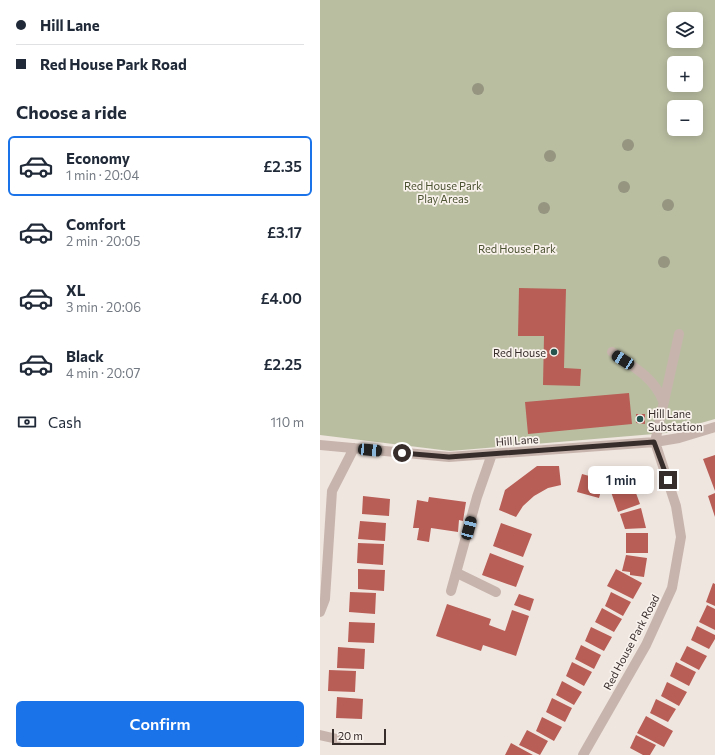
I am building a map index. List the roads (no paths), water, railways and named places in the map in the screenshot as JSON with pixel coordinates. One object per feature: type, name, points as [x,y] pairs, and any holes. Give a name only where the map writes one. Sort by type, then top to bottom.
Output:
[{"type":"street","points":[[654,442],[679,334]]},
{"type":"street","points":[[612,352],[646,375],[660,392],[663,401]]},
{"type":"street","name":"Hill Lane","points":[[320,445],[449,457],[654,442],[679,438],[715,427]]},
{"type":"street","name":"Red House Park Road","points":[[583,755],[646,645],[672,588],[681,537],[676,506],[654,442]]},
{"type":"street","points":[[320,612],[325,599],[332,491],[354,448]]},
{"type":"street","points":[[451,591],[477,497],[492,454]]},
{"type":"street","points":[[457,573],[496,592]]},
{"type":"street","points":[[320,735],[337,738]]},
{"type":"place","name":"Red House","points":[[554,352]]},
{"type":"place","name":"Hill Lane Substation","points":[[640,419]]},
{"type":"park label","name":"Red House Park Play Areas","points":[[443,191]]},
{"type":"park label","name":"Red House Park","points":[[517,248]]}]
